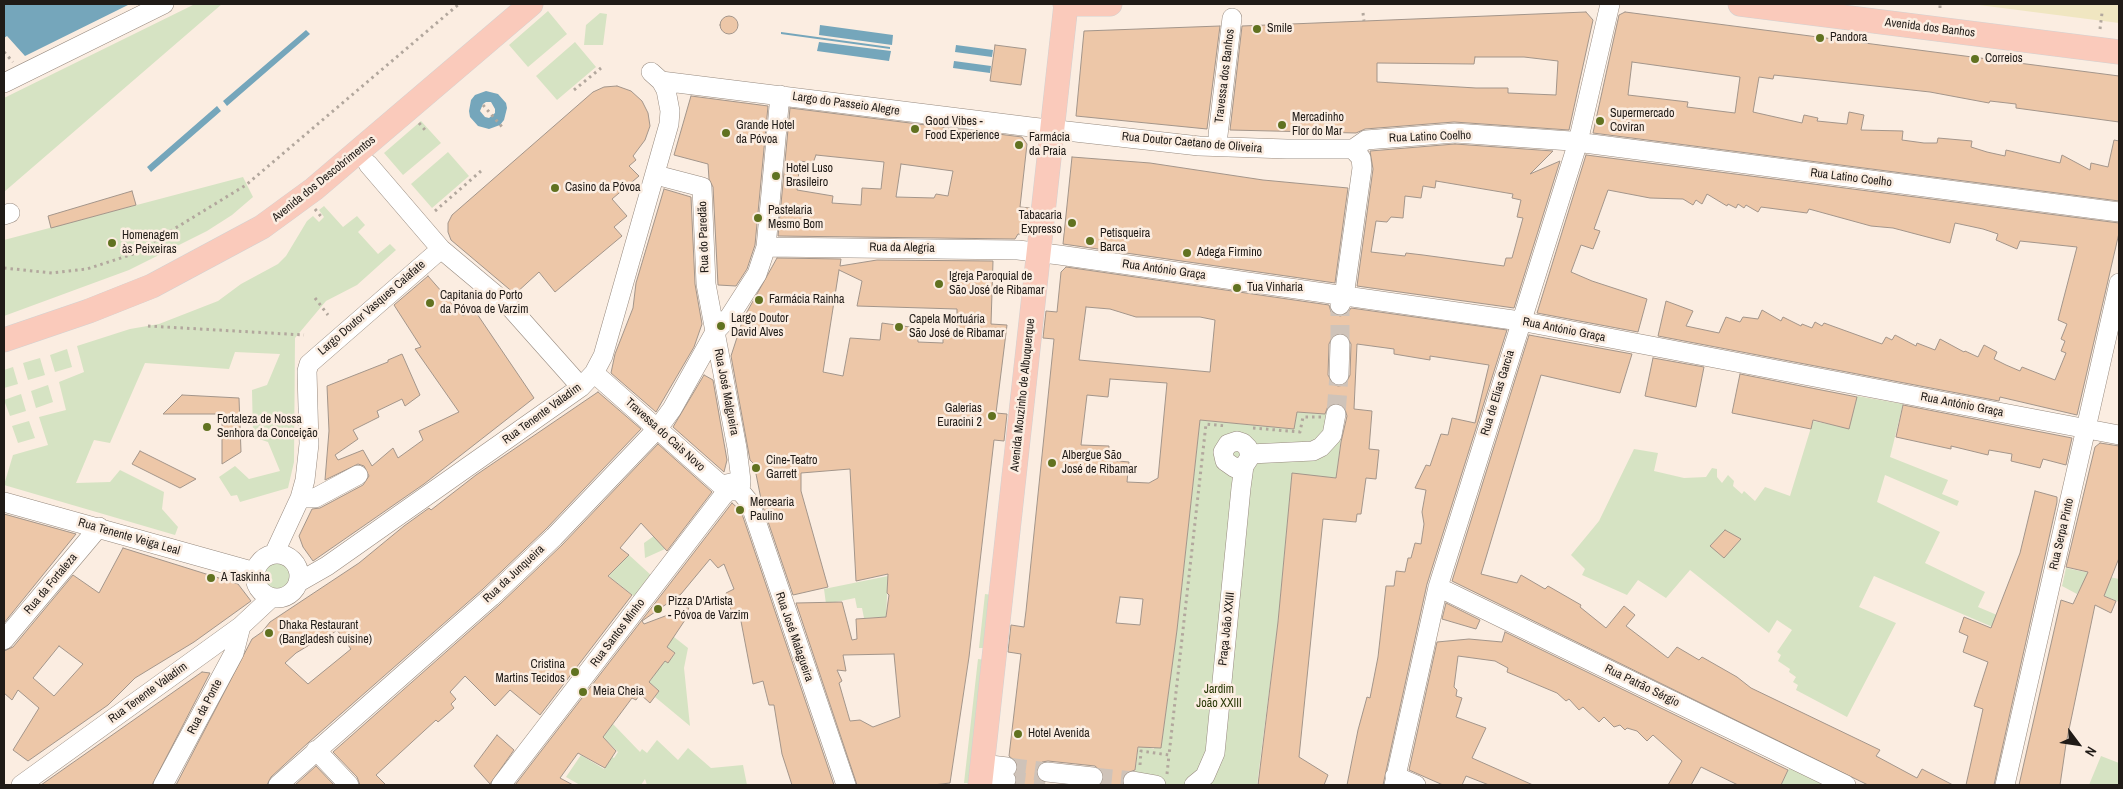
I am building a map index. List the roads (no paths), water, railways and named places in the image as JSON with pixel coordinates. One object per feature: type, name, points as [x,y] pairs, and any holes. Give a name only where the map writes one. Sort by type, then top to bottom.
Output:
[{"type":"main road","name":"Avenida dos Descobrimentos","points":[[4,340],[89,311],[152,286],[262,227],[314,189],[531,4]]},
{"type":"main road","points":[[1065,4],[1110,4]]},
{"type":"main road","name":"Avenida Mouzinho de Albuquerque","points":[[981,776],[1038,252],[1041,128],[1065,4]]},
{"type":"main road","name":"Avenida dos Banhos","points":[[1740,4],[2119,52]]},
{"type":"street","points":[[4,83],[164,4]]},
{"type":"street","name":"Rua de Elias Garcia","points":[[1394,781],[1438,587],[1578,142],[1610,4]]},
{"type":"street","name":"Travessa dos Banhos","points":[[1218,135],[1232,18]]},
{"type":"street","name":"Largo do Passeio Alegre","points":[[656,76],[780,95],[1041,128]]},
{"type":"street","name":"Rua Tenente Valadim","points":[[299,582],[327,566],[581,387],[594,373],[603,356],[669,124],[669,99],[656,76]]},
{"type":"street","name":"Rua José Malgueira","points":[[741,486],[715,332],[730,316],[757,274],[766,247],[780,95]]},
{"type":"street","name":"Rua Doutor Caetano de Oliveira","points":[[1041,128],[1199,146],[1287,150],[1353,149]]},
{"type":"street","name":"Rua Latino Coelho","points":[[1353,149],[1366,140],[1455,133],[1577,142],[2119,212]]},
{"type":"street","points":[[1342,301],[1362,168],[1361,158],[1353,149]]},
{"type":"street","points":[[368,164],[441,249],[509,306],[581,387]]},
{"type":"street","name":"Rua do Paredão","points":[[656,175],[702,188],[706,284],[715,332]]},
{"type":"street","name":"Rua da Alegria","points":[[766,247],[1038,252]]},
{"type":"street","name":"Largo Doutor Vasques Calafate","points":[[300,498],[305,480],[309,444],[309,364],[441,249]]},
{"type":"street","name":"Rua António Graça","points":[[1038,252],[1342,301],[1520,322],[2119,435]]},
{"type":"street","name":"Rua Serpa Pinto","points":[[2006,785],[2119,283]]},
{"type":"street","name":"Rua da Junqueira","points":[[278,785],[491,597],[554,537],[658,428],[695,370],[715,332]]},
{"type":"street","points":[[1339,375],[1340,344]]},
{"type":"street","name":"Travessa do Cais Novo","points":[[594,373],[721,485],[741,486]]},
{"type":"street","name":"Praça João XXIII","points":[[1194,785],[1205,776],[1215,753],[1247,460],[1313,451],[1321,447],[1332,435],[1334,416]]},
{"type":"street","points":[[274,554],[300,498],[315,498],[358,475]]},
{"type":"street","name":"Rua Santos Minho","points":[[501,785],[723,496],[728,491],[741,486]]},
{"type":"street","name":"Rua José Malagueira","points":[[741,486],[750,503],[846,785]]},
{"type":"street","name":"Rua Tenente Veiga Leal","points":[[4,502],[255,572]]},
{"type":"street","name":"Rua da Fortaleza","points":[[4,640],[99,527]]},
{"type":"street","points":[[274,554],[281,554],[294,561],[298,567],[299,582],[288,596],[271,598],[258,588],[255,572],[260,562],[274,554]]},
{"type":"street","name":"Rua Patrão Sérgio","points":[[1438,587],[1846,785]]},
{"type":"street","name":"Rua Tenente Valadim","points":[[21,785],[241,626],[271,598]]},
{"type":"street","name":"Rua da Ponte","points":[[163,785],[234,652],[241,626]]},
{"type":"street","points":[[316,750],[349,785]]},
{"type":"street","points":[[981,776],[1006,774]]},
{"type":"street","points":[[1137,775],[1161,782]]},
{"type":"street","points":[[1047,781],[1093,777]]},
{"type":"street","points":[[1394,781],[1416,785]]},
{"type":"water","points":[[4,4],[130,4],[25,56],[7,36],[4,38]]},
{"type":"water","points":[[820,25],[893,35],[892,45],[819,35]]},
{"type":"water","points":[[306,30],[310,34],[227,106],[223,101]]},
{"type":"water","points":[[781,32],[890,47],[890,49],[781,34]]},
{"type":"water","points":[[819,42],[891,51],[889,61],[817,51]]},
{"type":"water","points":[[956,45],[993,50],[992,57],[955,52]]},
{"type":"water","points":[[954,61],[991,66],[990,73],[953,68]]},
{"type":"water","points":[[486,91],[498,94],[506,103],[507,108],[504,120],[500,125],[489,129],[478,126],[470,117],[471,100],[475,95]],"holes":[[[491,102],[495,113],[489,118],[485,117],[480,111],[483,104]]]},
{"type":"water","points":[[217,106],[221,111],[151,172],[147,167]]},
{"type":"tunnel","points":[[1340,305],[1340,344]]},
{"type":"tunnel","points":[[1336,414],[1339,375]]},
{"type":"tunnel","points":[[1007,767],[1047,772]]},
{"type":"tunnel","points":[[1093,777],[1133,781]]},
{"type":"tunnel","points":[[1006,780],[1045,785]]},
{"type":"place","name":"Smile","points":[[1257,29]]},
{"type":"place","name":"Pandora","points":[[1820,38]]},
{"type":"place","name":"Correios","points":[[1975,59]]},
{"type":"place","name":"Supermercado Coviran","points":[[1600,121]]},
{"type":"place","name":"Mercadinho Flor do Mar","points":[[1282,125]]},
{"type":"place","name":"Good Vibes - Food Experience","points":[[915,129]]},
{"type":"place","name":"Grande Hotel da Póvoa","points":[[726,133]]},
{"type":"place","name":"Farmácia da Praia","points":[[1019,145]]},
{"type":"place","name":"Hotel Luso Brasileiro","points":[[776,176]]},
{"type":"place","name":"Casino da Póvoa","points":[[555,188]]},
{"type":"place","name":"Pastelaria Mesmo Bom","points":[[758,218]]},
{"type":"place","name":"Tabacaria Expresso","points":[[1072,223]]},
{"type":"place","name":"Petisqueira Barca","points":[[1090,241]]},
{"type":"place","name":"Homenagem às Peixeiras","points":[[112,243]]},
{"type":"place","name":"Adega Firmino","points":[[1187,253]]},
{"type":"place","name":"Igreja Paroquial de São José de Ribamar","points":[[939,284]]},
{"type":"place","name":"Tua Vinharia","points":[[1237,288]]},
{"type":"place","name":"Farmácia Rainha","points":[[759,300]]},
{"type":"place","name":"Capitania do Porto da Póvoa de Varzim","points":[[430,303]]},
{"type":"place","name":"Largo Doutor David Alves","points":[[721,326]]},
{"type":"place","name":"Capela Mortuária São José de Ribamar","points":[[899,327]]},
{"type":"place","name":"Galerias Euracini 2","points":[[992,416]]},
{"type":"place","name":"Fortaleza de Nossa Senhora da Conceição","points":[[207,427]]},
{"type":"place","name":"Albergue São José de Ribamar","points":[[1052,463]]},
{"type":"place","name":"Cine-Teatro Garrett","points":[[756,468]]},
{"type":"place","name":"Mercearia Paulino","points":[[740,510]]},
{"type":"place","name":"A Taskinha","points":[[211,578]]},
{"type":"place","name":"Pizza D'Artista - Póvoa de Varzim","points":[[658,609]]},
{"type":"place","name":"Dhaka Restaurant (Bangladesh cuisine)","points":[[269,633]]},
{"type":"place","name":"Cristina Martins Tecidos","points":[[575,672]]},
{"type":"place","name":"Meia Cheia","points":[[583,692]]},
{"type":"place","name":"Hotel Avenida","points":[[1018,734]]},
{"type":"park label","name":"Jardim João XXIII","points":[[1219,697]]}]
